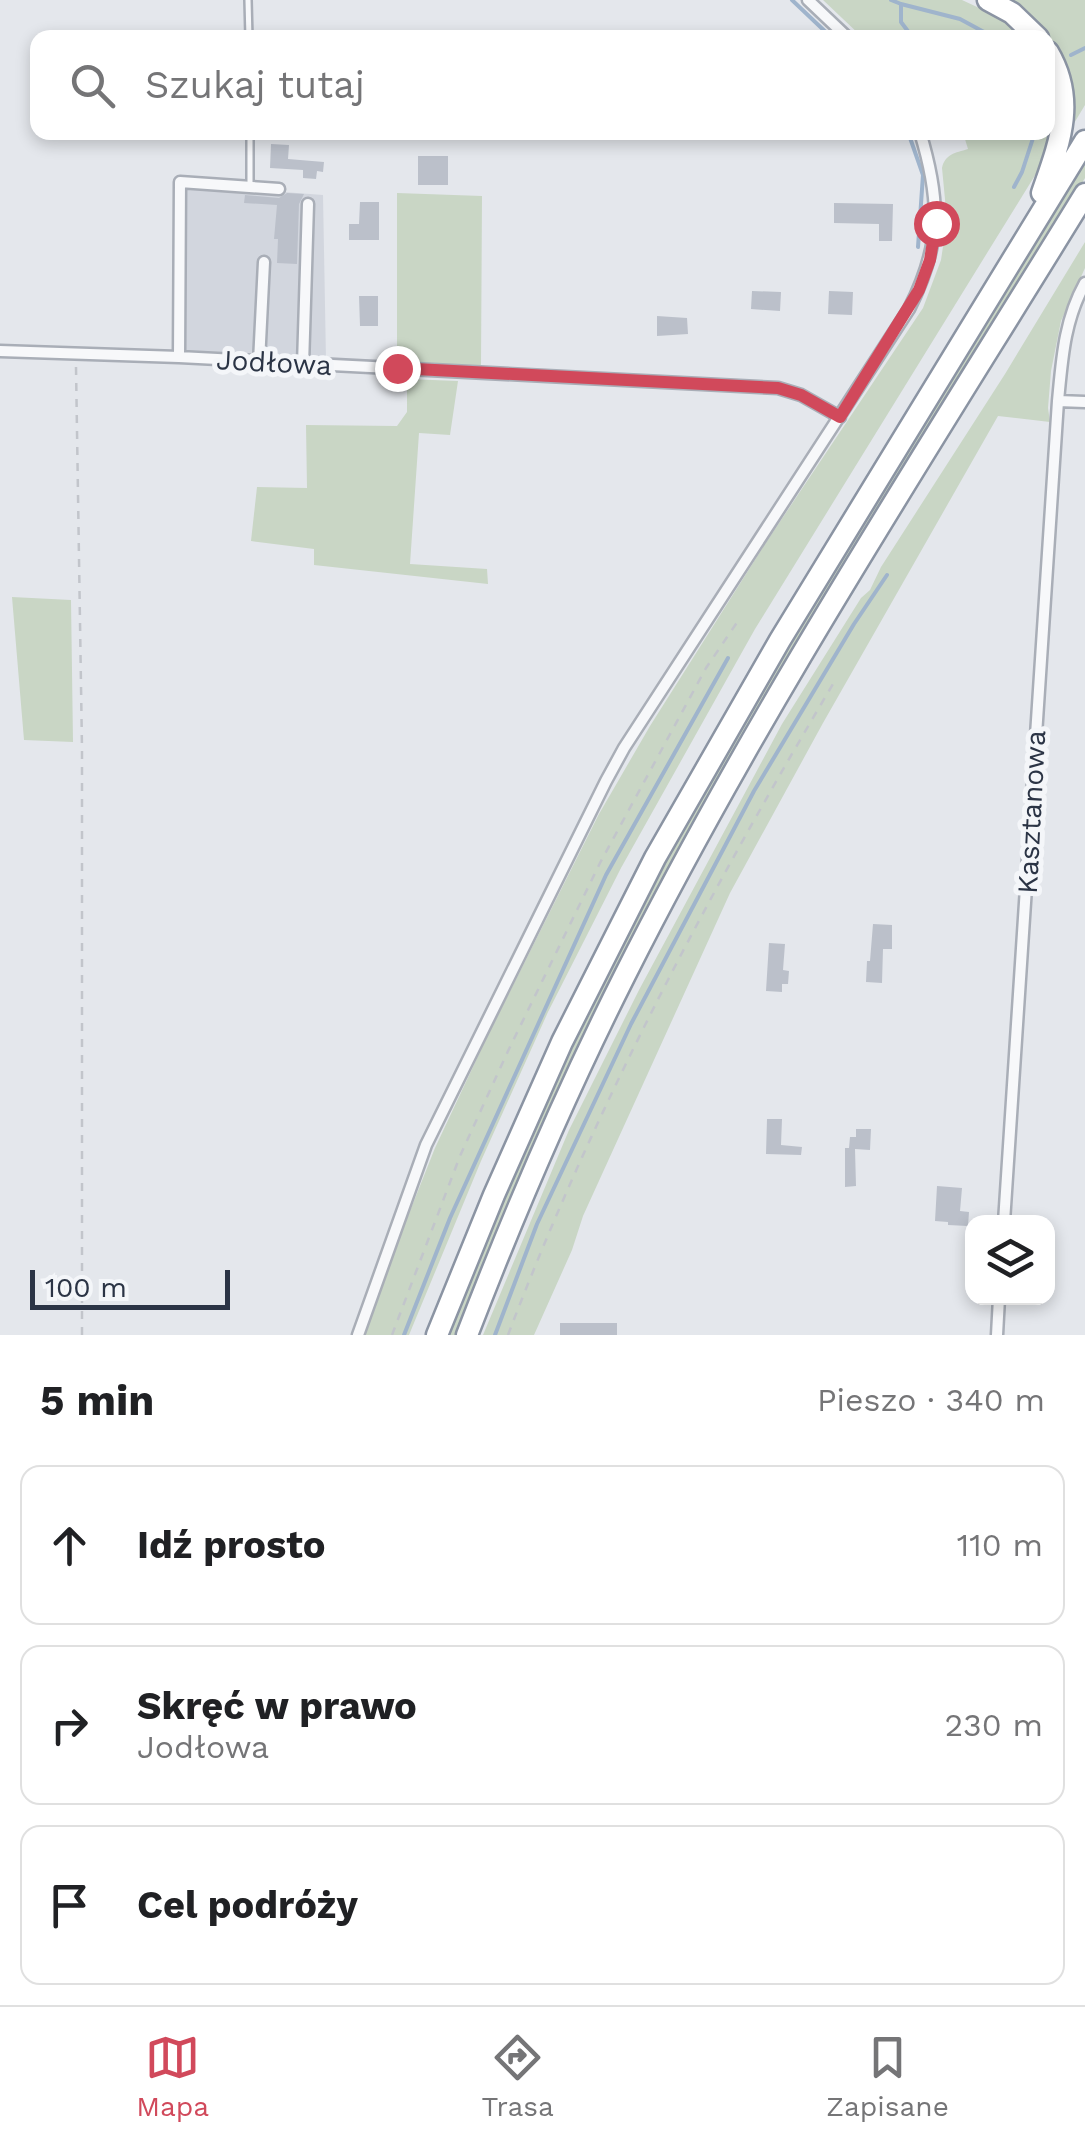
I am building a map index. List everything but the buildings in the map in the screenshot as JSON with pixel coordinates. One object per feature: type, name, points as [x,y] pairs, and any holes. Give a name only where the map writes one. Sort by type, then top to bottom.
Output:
[{"type":"highway","points":[[988,0],[1012,13],[1030,30]]},
{"type":"highway","points":[[1029,232],[1061,138],[1064,119],[1055,69]]},
{"type":"highway","points":[[437,1335],[562,1042],[655,858],[789,625],[1085,141]]},
{"type":"highway","points":[[467,1335],[520,1203],[588,1052],[687,857],[834,602],[1085,194]]},
{"type":"street","points":[[808,0],[840,30]]},
{"type":"street","points":[[358,1335],[426,1145],[606,781],[909,309],[930,260],[936,223],[936,192],[922,140]]},
{"type":"street","points":[[178,357],[180,182],[279,188]]},
{"type":"street","points":[[303,365],[308,204]]},
{"type":"street","points":[[260,362],[264,262]]},
{"type":"street","name":"Kasztanowa","points":[[1004,1215],[1058,401],[1065,334],[1085,283]]},
{"type":"street","name":"Jodłowa","points":[[0,351],[778,388],[801,395],[840,417]]},
{"type":"street","points":[[1058,401],[1085,402]]},
{"type":"street","points":[[997,1335],[999,1305]]},
{"type":"lane","points":[[248,0],[248,30]]},
{"type":"lane","points":[[250,140],[250,186]]},
{"type":"path","points":[[76,354],[82,788],[82,1335]]},
{"type":"path","points":[[392,1335],[460,1156],[508,1050],[600,863],[706,668],[738,621]]},
{"type":"path","points":[[508,1335],[542,1244],[634,1047],[766,797],[836,679]]},
{"type":"shaded area","points":[[193,185],[323,195],[326,360],[183,351],[184,191]]},
{"type":"green space","points":[[823,0],[962,0],[1015,30],[855,30]]},
{"type":"green space","points":[[1006,0],[1085,0],[1085,105],[1070,130],[1065,74],[1055,47],[1055,30],[1042,30]]},
{"type":"green space","points":[[965,140],[1049,140],[1042,164],[755,629],[621,868],[548,1012],[409,1335],[365,1335],[435,1148],[599,814],[765,544],[923,308],[941,260],[947,220],[943,163],[968,149]]},
{"type":"green space","points":[[1085,158],[1085,178],[735,749],[670,869],[457,1335],[447,1335],[518,1161],[612,957],[725,746]]},
{"type":"green space","points":[[397,193],[482,196],[481,367],[397,364]]},
{"type":"green space","points":[[1085,242],[1085,268],[1061,321],[1051,371],[1050,422],[998,416],[730,893],[583,1216],[534,1335],[483,1335],[569,1130],[639,990],[782,724],[861,598],[870,590]]},
{"type":"green space","points":[[407,379],[458,381],[450,435],[419,433],[410,564],[487,569],[488,584],[314,565],[314,549],[251,541],[257,487],[307,488],[306,425],[397,426],[407,412]]},
{"type":"green space","points":[[12,597],[71,600],[73,742],[24,740]]},
{"type":"waterway","points":[[792,0],[824,30]]},
{"type":"waterway","points":[[891,0],[901,4],[901,22],[907,30]]},
{"type":"waterway","points":[[901,4],[960,19],[980,30]]},
{"type":"waterway","points":[[1071,55],[1085,48]]},
{"type":"waterway","points":[[911,140],[923,175],[918,247]]},
{"type":"waterway","points":[[1014,187],[1032,140]]},
{"type":"waterway","points":[[495,1335],[537,1224],[631,1024],[754,791],[887,575]]},
{"type":"waterway","points":[[404,1335],[450,1218],[606,875],[728,658]]},
{"type":"route","points":[[397,368],[778,388],[801,395],[840,417],[919,290],[930,260],[936,223]]}]
